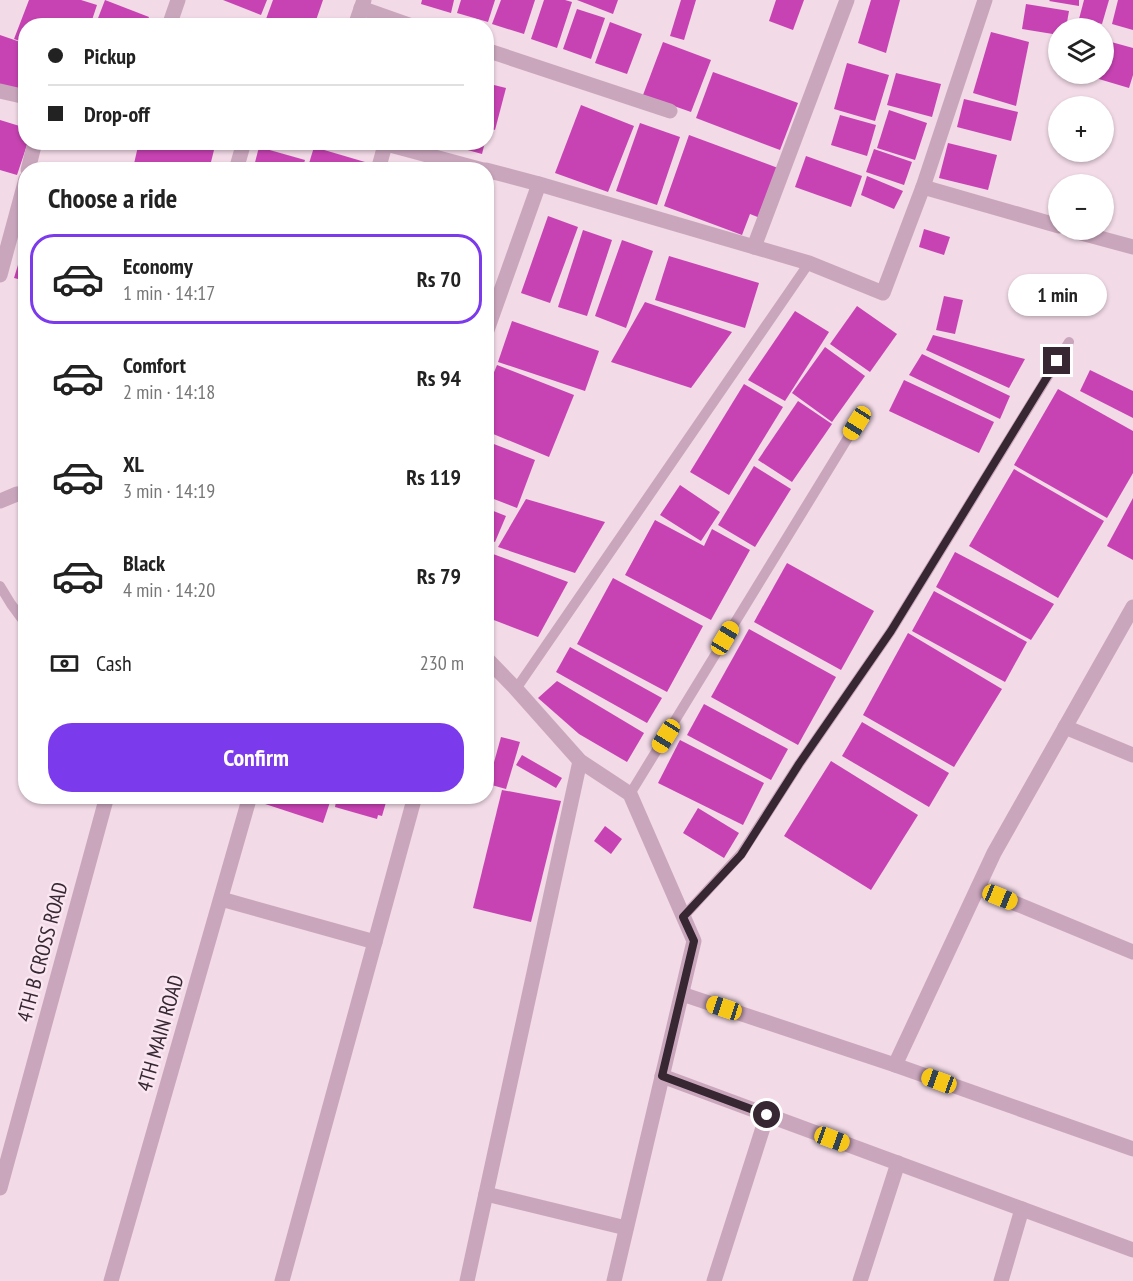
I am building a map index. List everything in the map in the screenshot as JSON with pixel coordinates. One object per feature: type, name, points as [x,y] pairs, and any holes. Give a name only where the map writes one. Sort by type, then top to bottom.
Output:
[{"type":"street","points":[[172,18],[178,0]]},
{"type":"street","points":[[754,247],[847,0]]},
{"type":"street","points":[[494,172],[809,263],[883,293],[923,187],[985,0]]},
{"type":"street","points":[[363,4],[394,18]]},
{"type":"street","points":[[494,53],[670,111]]},
{"type":"street","points":[[0,91],[18,95]]},
{"type":"street","points":[[406,150],[453,162]]},
{"type":"street","points":[[494,311],[539,184]]},
{"type":"street","points":[[923,187],[1048,223]]},
{"type":"street","points":[[0,275],[6,227],[18,198]]},
{"type":"street","points":[[1107,240],[1133,247]]},
{"type":"street","points":[[0,501],[18,494]]},
{"type":"street","points":[[895,1065],[994,853],[1133,607]]},
{"type":"street","points":[[494,666],[580,761],[630,794],[694,941],[614,1281]]},
{"type":"street","points":[[1065,727],[1133,756]]},
{"type":"street","points":[[467,1281],[580,761]]},
{"type":"street","name":"4TH B CROSS ROAD","points":[[0,1188],[104,804]]},
{"type":"street","name":"4TH MAIN ROAD","points":[[111,1281],[248,804]]},
{"type":"street","points":[[282,1281],[413,804]]},
{"type":"street","points":[[978,888],[1133,952]]},
{"type":"street","points":[[221,899],[375,942]]},
{"type":"street","points":[[682,994],[895,1065],[1133,1149]]},
{"type":"street","points":[[662,1076],[1133,1250]]},
{"type":"street","points":[[714,1281],[767,1115]]},
{"type":"street","points":[[860,1281],[898,1163]]},
{"type":"street","points":[[486,1194],[626,1228]]},
{"type":"street","points":[[1001,1281],[1022,1209]]},
{"type":"lane","points":[[516,689],[809,263]]},
{"type":"lane","points":[[683,917],[741,855],[799,764],[891,631],[1069,342]]},
{"type":"lane","points":[[630,794],[857,423]]},
{"type":"lane","points":[[0,586],[18,613]]},
{"type":"building","points":[[29,0],[81,0],[97,5],[93,18],[22,18]]},
{"type":"building","points":[[105,0],[149,17],[149,18],[98,18]]},
{"type":"building","points":[[223,0],[267,0],[261,15]]},
{"type":"building","points":[[273,0],[323,0],[317,18],[266,18]]},
{"type":"building","points":[[422,0],[454,0],[451,13],[421,4]]},
{"type":"building","points":[[461,0],[495,0],[489,18],[474,18],[457,13]]},
{"type":"building","points":[[501,0],[535,0],[524,34],[494,25]]},
{"type":"building","points":[[544,0],[572,2],[557,48],[531,39]]},
{"type":"building","points":[[577,0],[618,0],[613,14]]},
{"type":"building","points":[[681,0],[696,0],[684,40],[670,36]]},
{"type":"building","points":[[776,0],[804,0],[793,30],[769,21]]},
{"type":"building","points":[[871,0],[900,0],[886,53],[858,43]]},
{"type":"building","points":[[1079,0],[1079,6],[1049,1]]},
{"type":"building","points":[[1084,0],[1109,0],[1104,18],[1079,18]]},
{"type":"building","points":[[1118,0],[1133,0],[1133,30],[1114,25]]},
{"type":"building","points":[[1026,4],[1069,11],[1068,18],[1048,18],[1048,33],[1022,29]]},
{"type":"building","points":[[577,9],[605,18],[591,59],[563,49]]},
{"type":"building","points":[[610,22],[642,34],[627,74],[595,63]]},
{"type":"building","points":[[18,29],[18,40],[14,39]]},
{"type":"building","points":[[991,32],[1029,42],[1016,106],[973,93]]},
{"type":"building","points":[[0,35],[18,41],[18,90],[0,84]]},
{"type":"building","points":[[663,42],[711,60],[691,112],[643,95]]},
{"type":"building","points":[[1114,43],[1133,48],[1133,75],[1129,88],[1114,84]]},
{"type":"building","points":[[847,63],[889,75],[875,121],[834,109]]},
{"type":"building","points":[[713,72],[798,103],[780,150],[696,118]]},
{"type":"building","points":[[896,73],[941,84],[932,117],[887,105]]},
{"type":"building","points":[[494,85],[506,88],[494,130]]},
{"type":"building","points":[[964,99],[1018,112],[1011,141],[957,127]]},
{"type":"building","points":[[581,105],[634,126],[608,192],[555,173]]},
{"type":"building","points":[[889,110],[927,123],[915,160],[877,148]]},
{"type":"building","points":[[840,115],[876,125],[867,156],[831,145]]},
{"type":"building","points":[[0,120],[18,126],[18,150],[25,150],[21,162],[18,162],[17,175],[0,170]]},
{"type":"building","points":[[640,123],[680,137],[657,205],[616,191]]},
{"type":"building","points":[[689,135],[778,168],[760,218],[750,214],[742,235],[664,206]]},
{"type":"building","points":[[948,143],[997,155],[988,190],[939,178]]},
{"type":"building","points":[[874,149],[912,162],[904,185],[866,172]]},
{"type":"building","points":[[137,150],[214,150],[211,162],[134,162]]},
{"type":"building","points":[[258,150],[270,150],[305,160],[304,162],[255,162]]},
{"type":"building","points":[[313,150],[324,150],[365,162],[309,162]]},
{"type":"building","points":[[468,150],[483,150],[482,154]]},
{"type":"building","points":[[806,156],[862,176],[851,207],[795,187]]},
{"type":"building","points":[[867,176],[903,191],[894,209],[861,195]]},
{"type":"building","points":[[548,216],[578,227],[550,303],[521,293]]},
{"type":"building","points":[[924,229],[950,237],[944,255],[919,247]]},
{"type":"building","points":[[583,230],[612,240],[587,316],[558,307]]},
{"type":"building","points":[[622,240],[653,251],[626,328],[595,316]]},
{"type":"building","points":[[669,256],[759,283],[745,328],[655,300]]},
{"type":"building","points":[[18,265],[18,279],[14,278]]},
{"type":"building","points":[[944,296],[963,300],[955,334],[936,330]]},
{"type":"building","points":[[645,302],[732,332],[691,388],[611,362]]},
{"type":"building","points":[[857,306],[897,334],[870,372],[830,344]]},
{"type":"building","points":[[795,311],[829,332],[785,401],[748,380]]},
{"type":"building","points":[[512,321],[599,351],[585,391],[498,362]]},
{"type":"building","points":[[933,335],[1025,359],[1009,388],[926,350]]},
{"type":"building","points":[[825,347],[865,376],[832,422],[792,393]]},
{"type":"building","points":[[922,354],[1010,396],[1000,419],[909,375]]},
{"type":"building","points":[[497,365],[574,395],[549,457],[494,434],[494,372]]},
{"type":"building","points":[[1090,370],[1133,391],[1133,418],[1080,391]]},
{"type":"building","points":[[904,380],[994,422],[979,453],[889,411]]},
{"type":"building","points":[[744,384],[783,407],[729,495],[690,472]]},
{"type":"building","points":[[1058,389],[1133,431],[1133,473],[1107,518],[1014,465]]},
{"type":"building","points":[[798,401],[832,424],[792,482],[758,460]]},
{"type":"building","points":[[494,444],[535,460],[517,508],[494,499]]},
{"type":"building","points":[[754,466],[791,489],[755,547],[718,525]]},
{"type":"building","points":[[1014,469],[1104,521],[1058,598],[969,546]]},
{"type":"building","points":[[680,485],[720,512],[701,541],[660,515]]},
{"type":"building","points":[[1133,498],[1133,560],[1107,546]]},
{"type":"building","points":[[526,499],[605,522],[575,573],[498,547]]},
{"type":"building","points":[[494,511],[506,516],[494,542]]},
{"type":"building","points":[[655,520],[704,546],[712,529],[750,550],[711,620],[625,575]]},
{"type":"building","points":[[955,552],[1054,604],[1031,640],[936,587]]},
{"type":"building","points":[[494,554],[568,582],[538,637],[494,620]]},
{"type":"building","points":[[787,563],[874,611],[841,670],[754,622]]},
{"type":"building","points":[[613,578],[703,626],[667,692],[577,644]]},
{"type":"building","points":[[934,591],[1027,642],[1005,682],[912,631]]},
{"type":"building","points":[[749,629],[836,677],[798,745],[711,697]]},
{"type":"building","points":[[908,633],[1002,689],[954,767],[863,715]]},
{"type":"building","points":[[570,647],[662,698],[647,723],[556,672]]},
{"type":"building","points":[[557,681],[644,733],[627,762],[579,734],[538,698]]},
{"type":"building","points":[[704,704],[788,749],[771,780],[687,735]]},
{"type":"building","points":[[862,722],[949,773],[929,807],[842,756]]},
{"type":"building","points":[[501,737],[520,742],[506,789],[494,786],[494,762]]},
{"type":"building","points":[[680,740],[764,783],[743,825],[658,783]]},
{"type":"building","points":[[522,755],[562,778],[556,788],[516,765]]},
{"type":"building","points":[[831,761],[918,815],[871,890],[784,836]]},
{"type":"building","points":[[502,790],[561,801],[531,922],[473,908]]},
{"type":"building","points":[[265,804],[329,804],[323,823]]},
{"type":"building","points":[[336,804],[386,804],[382,816],[378,815],[377,819],[335,807]]},
{"type":"building","points":[[698,808],[739,833],[724,858],[683,833]]},
{"type":"building","points":[[605,826],[622,839],[611,854],[594,841]]},
{"type":"route","points":[[767,1115],[662,1076],[694,941],[683,917],[741,855],[799,764],[891,631],[1057,361]]}]
